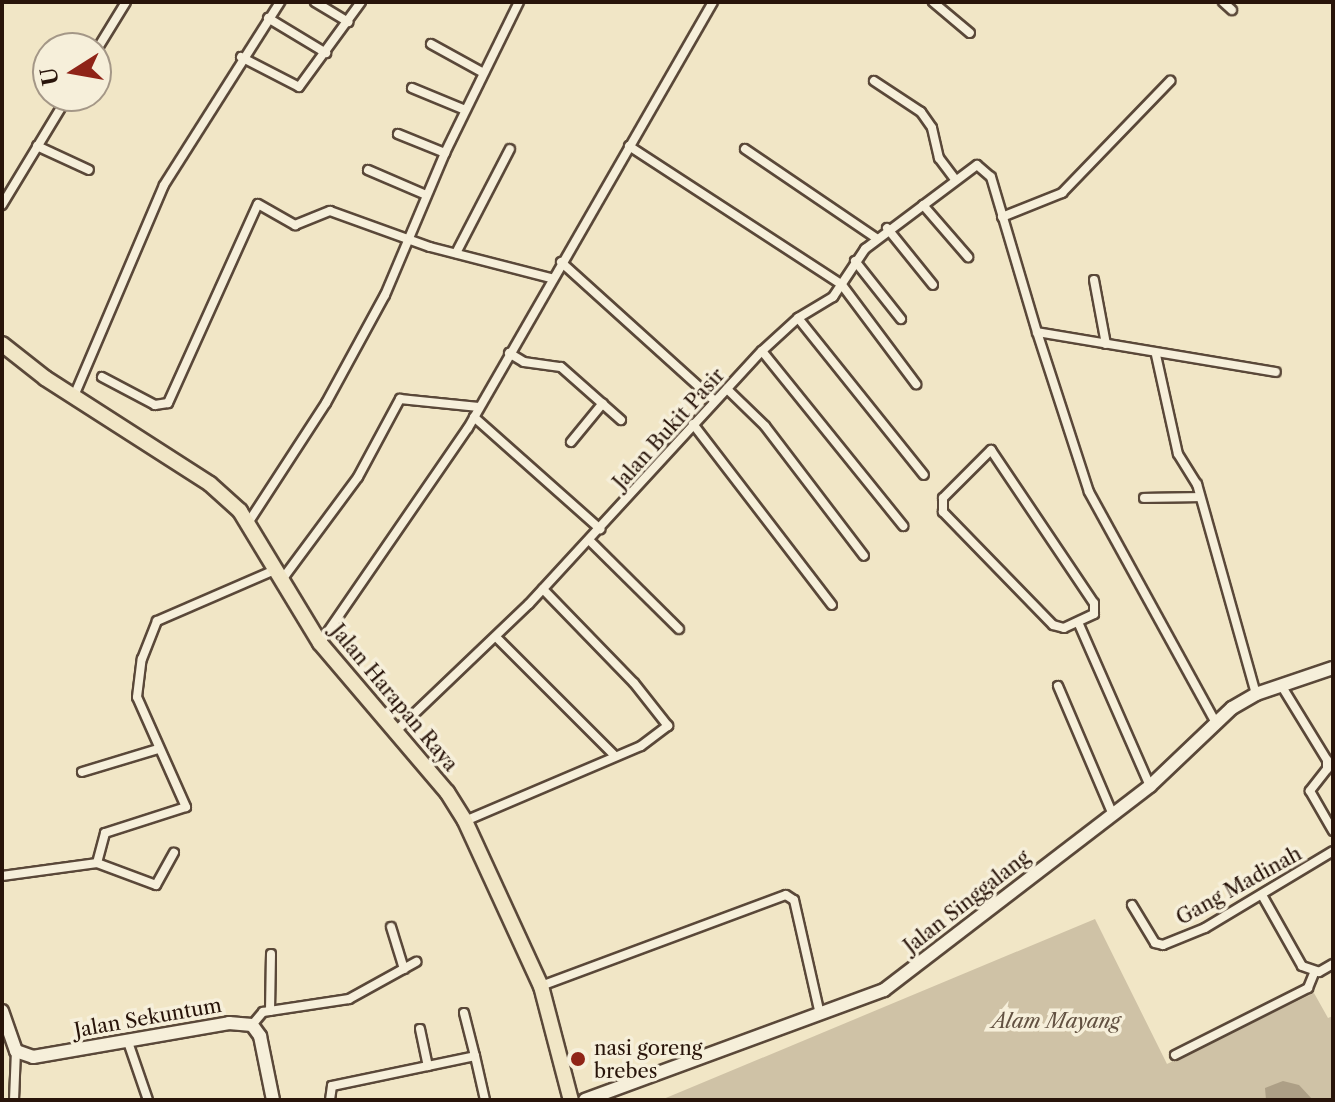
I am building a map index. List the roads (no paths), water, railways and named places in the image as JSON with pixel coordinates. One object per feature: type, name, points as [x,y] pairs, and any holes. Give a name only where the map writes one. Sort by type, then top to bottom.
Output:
[{"type":"main road","name":"Jalan Harapan Raya","points":[[2,344],[74,396],[210,484],[248,523],[320,643],[465,821],[541,986],[571,1100]]},
{"type":"main road","name":"Jalan Singgalang","points":[[585,1100],[892,985],[1150,786],[1216,723],[1256,694],[1333,668]]},
{"type":"main road","points":[[2,1011],[16,1051]]},
{"type":"main road","name":"Jalan Sekuntum","points":[[16,1051],[33,1057],[229,1023],[252,1025],[260,1036],[273,1100]]},
{"type":"street","points":[[108,32],[126,2]]},
{"type":"street","points":[[74,396],[164,185],[241,57],[280,2]]},
{"type":"street","points":[[315,2],[348,22]]},
{"type":"street","points":[[241,57],[299,87],[361,2]]},
{"type":"street","points":[[248,523],[326,403],[385,295],[407,238],[482,72],[519,2]]},
{"type":"street","points":[[320,643],[474,417],[551,278],[713,2]]},
{"type":"street","points":[[933,2],[970,33]]},
{"type":"street","points":[[1223,2],[1232,10]]},
{"type":"street","points":[[268,18],[326,53]]},
{"type":"street","points":[[431,44],[482,72]]},
{"type":"street","points":[[874,81],[921,112],[932,128],[939,158],[955,179]]},
{"type":"street","points":[[1170,81],[1062,193],[1002,217],[1089,492],[1216,723]]},
{"type":"street","points":[[412,88],[465,110]]},
{"type":"street","points":[[2,205],[58,112]]},
{"type":"street","points":[[398,134],[445,153]]},
{"type":"street","points":[[37,146],[89,170]]},
{"type":"street","points":[[629,146],[842,285],[916,384]]},
{"type":"street","points":[[456,253],[510,149]]},
{"type":"street","points":[[745,149],[876,238]]},
{"type":"street","name":"Jalan Bukit Pasir","points":[[395,732],[496,637],[590,541],[762,351],[798,318],[833,297],[855,261],[887,228],[977,165],[987,169],[1002,217]]},
{"type":"street","points":[[368,170],[426,195]]},
{"type":"street","points":[[102,377],[155,405],[168,403],[258,204],[300,226],[330,211],[456,253],[551,278]]},
{"type":"street","points":[[923,205],[968,257]]},
{"type":"street","points":[[887,228],[933,285]]},
{"type":"street","points":[[855,261],[901,319]]},
{"type":"street","points":[[561,262],[715,401]]},
{"type":"street","points":[[1094,280],[1106,344]]},
{"type":"street","points":[[798,318],[924,475]]},
{"type":"street","points":[[1037,332],[1156,355],[1276,372]]},
{"type":"street","points":[[762,351],[903,526]]},
{"type":"street","points":[[509,353],[524,362],[561,367],[621,420]]},
{"type":"street","points":[[1156,355],[1178,454],[1200,497],[1256,694]]},
{"type":"street","points":[[727,389],[765,426],[864,556]]},
{"type":"street","points":[[97,863],[105,833],[186,807],[158,749],[135,685],[157,621],[278,576],[358,477],[400,399],[479,407]]},
{"type":"street","points":[[571,442],[603,403]]},
{"type":"street","points":[[474,417],[600,529]]},
{"type":"street","points":[[693,424],[832,605]]},
{"type":"street","points":[[989,451],[998,453],[1094,603],[1094,614],[1078,622],[1064,628],[1053,625],[940,508],[943,498],[989,451]]},
{"type":"street","points":[[1144,498],[1200,497]]},
{"type":"street","points":[[590,541],[679,629]]},
{"type":"street","points":[[465,821],[665,732],[668,721],[543,589]]},
{"type":"street","points":[[1078,622],[1150,786]]},
{"type":"street","points":[[496,637],[615,756]]},
{"type":"street","points":[[1281,685],[1331,764],[1310,791],[1333,831]]},
{"type":"street","points":[[1058,686],[1113,815]]},
{"type":"street","points":[[82,772],[158,749]]},
{"type":"street","name":"Gang Madinah","points":[[1132,905],[1155,943],[1163,945],[1262,895],[1333,851]]},
{"type":"street","points":[[2,876],[97,863],[156,885],[174,853]]},
{"type":"street","points":[[541,986],[786,895],[794,900],[820,1014]]},
{"type":"street","points":[[1262,895],[1302,966],[1314,973]]},
{"type":"street","points":[[391,927],[404,969]]},
{"type":"street","points":[[270,1011],[271,954]]},
{"type":"street","points":[[252,1025],[257,1015],[270,1011],[336,1004],[416,962]]},
{"type":"street","points":[[1175,1055],[1308,988],[1314,973],[1333,964]]},
{"type":"street","points":[[464,1013],[485,1100]]},
{"type":"street","points":[[420,1029],[428,1066]]},
{"type":"street","points":[[128,1042],[148,1100]]},
{"type":"street","points":[[14,1100],[16,1051]]},
{"type":"street","points":[[330,1100],[332,1086],[475,1056]]},
{"type":"place","name":"nasi goreng brebes","points":[[578,1059]]},
{"type":"park label","name":"Alam Mayang","points":[[1056,1021]]}]
